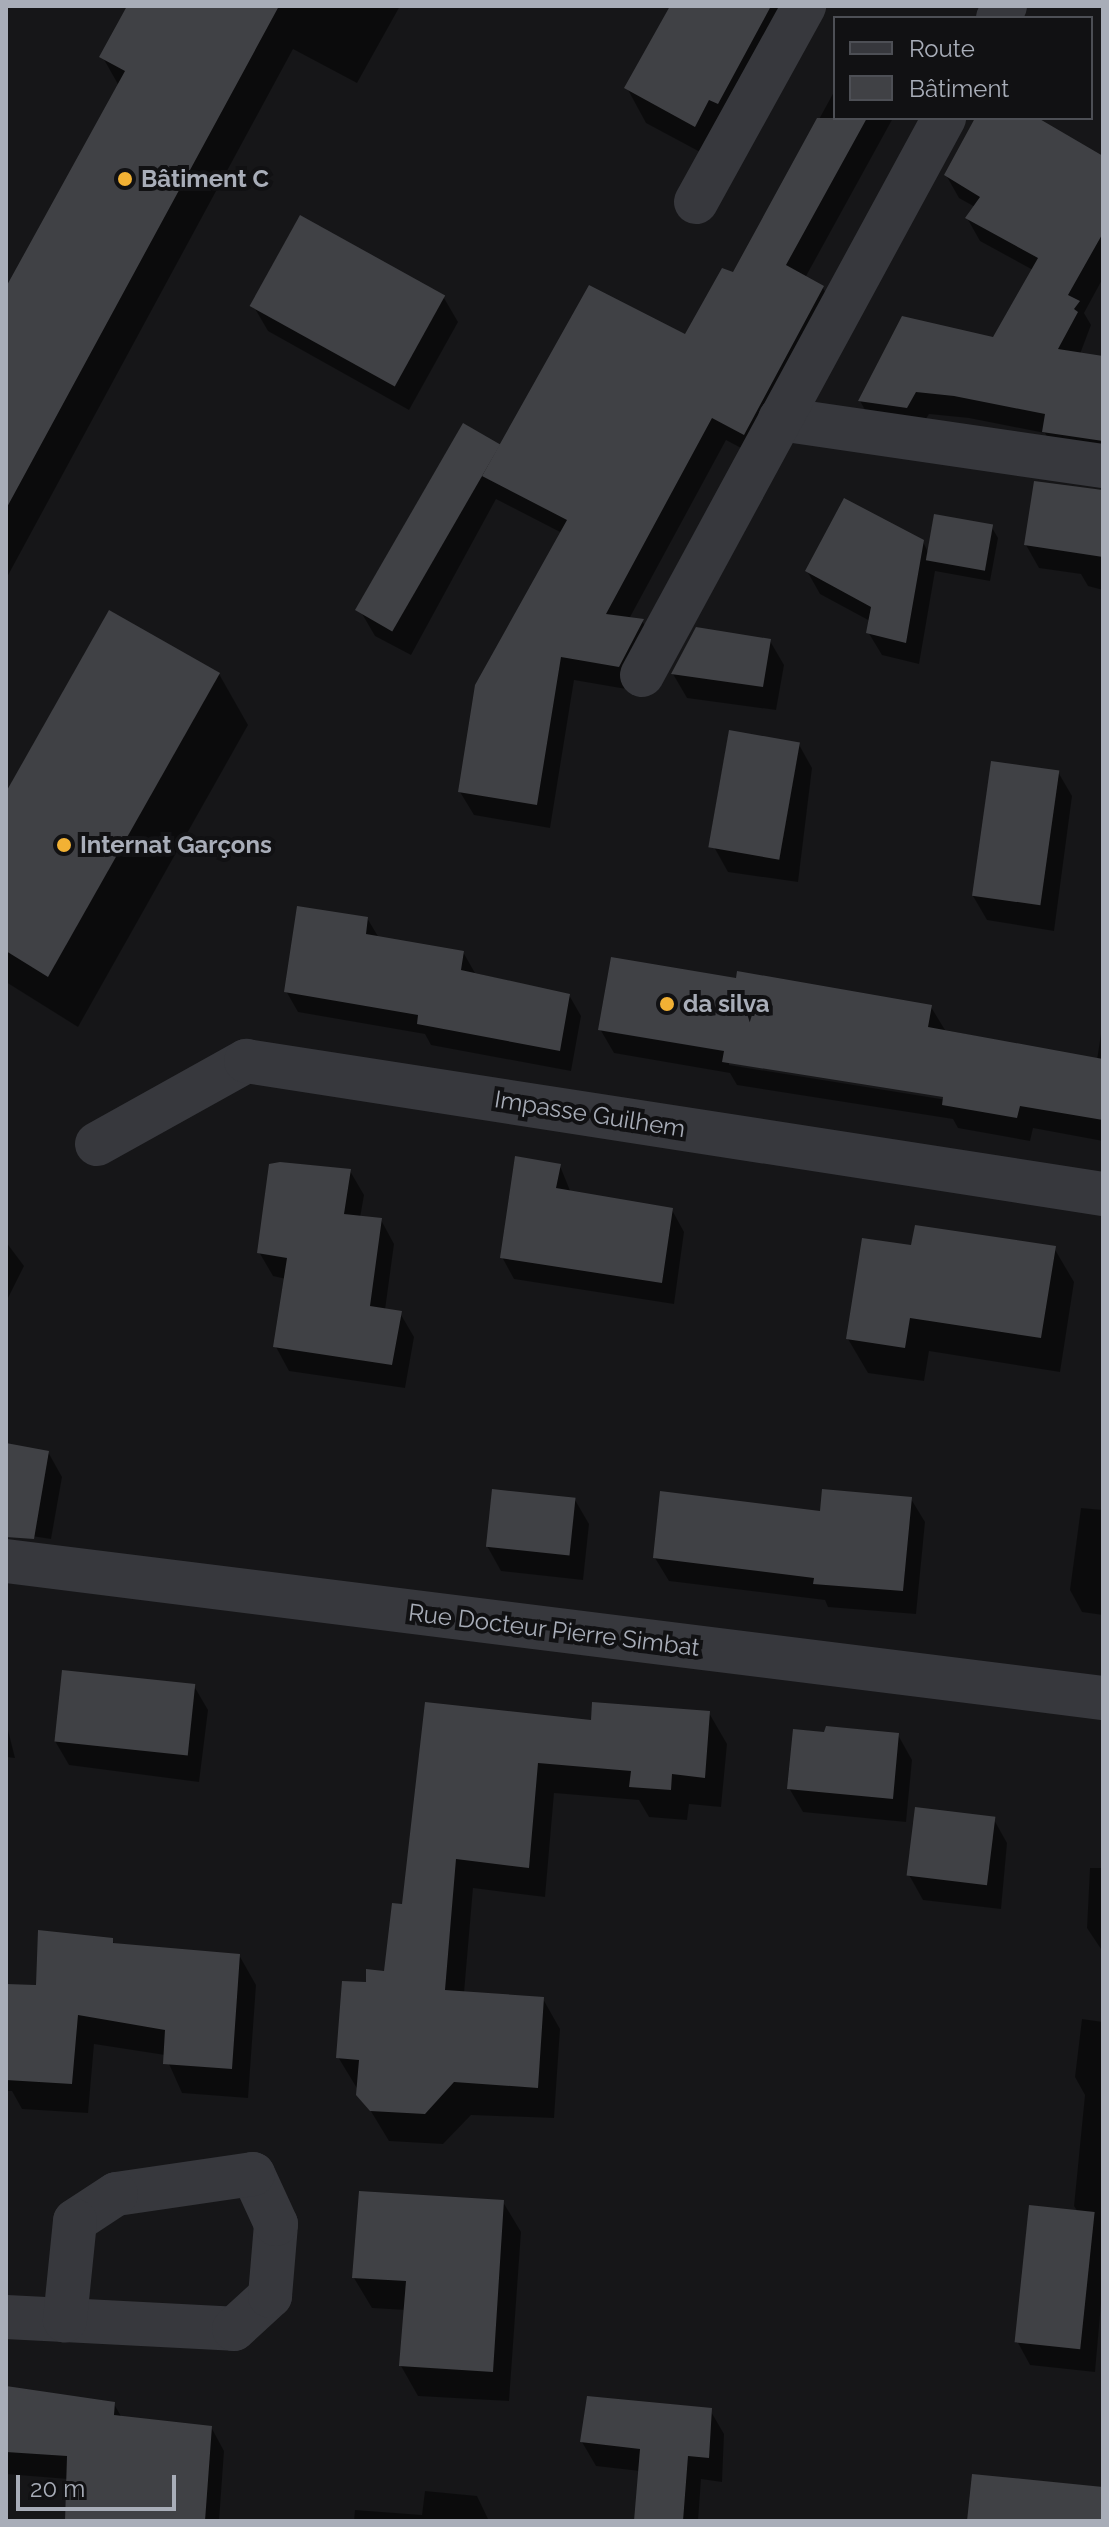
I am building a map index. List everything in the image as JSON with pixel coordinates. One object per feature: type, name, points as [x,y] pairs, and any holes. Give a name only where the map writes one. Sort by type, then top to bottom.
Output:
[{"type":"street","points":[[696,202],[804,6]]},
{"type":"street","points":[[642,675],[943,120]]},
{"type":"street","points":[[780,419],[1103,466]]},
{"type":"street","name":"Impasse Guilhem","points":[[97,1144],[246,1061],[1103,1194]]},
{"type":"street","name":"Rue Docteur Pierre Simbat","points":[[6,1561],[1103,1698]]},
{"type":"street","points":[[6,2317],[234,2329],[270,2296],[276,2224],[253,2174],[116,2194],[75,2221],[65,2320]]},
{"type":"building","name":"Bâtiment C","points":[[127,6],[279,6],[6,509],[6,287],[125,71],[99,57]]},
{"type":"building","points":[[670,6],[771,6],[718,104],[709,100],[695,127],[624,88]]},
{"type":"building","points":[[817,118],[866,120],[786,265],[824,286],[744,435],[712,418],[606,614],[644,619],[619,667],[561,657],[537,805],[458,792],[475,685],[567,520],[482,476],[589,285],[685,334],[722,268],[733,272]]},
{"type":"building","points":[[974,120],[1041,120],[1103,156],[1103,233],[1068,295],[1080,301],[1074,309],[1078,312],[1058,349],[1103,356],[1103,441],[1042,432],[1045,414],[954,396],[916,392],[907,408],[858,401],[902,316],[993,337],[1038,258],[965,218],[980,197],[944,175]]},
{"type":"building","points":[[300,215],[445,295],[395,386],[250,306]]},
{"type":"building","points":[[463,423],[500,444],[392,632],[355,610]]},
{"type":"building","points":[[1034,481],[1103,490],[1103,557],[1024,545]]},
{"type":"building","points":[[844,498],[924,540],[906,643],[866,633],[871,607],[805,571]]},
{"type":"building","points":[[934,514],[993,524],[985,571],[926,560]]},
{"type":"building","name":"Internat Garçons","points":[[109,610],[220,673],[48,977],[6,951],[6,792]]},
{"type":"building","points":[[696,627],[771,639],[763,687],[671,674]]},
{"type":"building","points":[[729,730],[800,743],[779,860],[708,847]]},
{"type":"building","points":[[991,761],[1059,771],[1040,905],[972,896]]},
{"type":"building","points":[[297,906],[368,917],[366,934],[464,951],[461,970],[570,994],[560,1051],[417,1024],[418,1015],[284,992]]},
{"type":"building","points":[[611,957],[736,978],[737,971],[932,1005],[928,1027],[1103,1059],[1103,1120],[1020,1106],[1017,1118],[942,1105],[943,1097],[722,1062],[724,1051],[598,1030]]},
{"type":"building","points":[[515,1156],[561,1164],[556,1188],[673,1208],[662,1283],[500,1258]]},
{"type":"building","points":[[280,1162],[351,1169],[344,1214],[382,1218],[370,1306],[402,1311],[392,1365],[273,1347],[287,1258],[257,1253],[269,1164]]},
{"type":"building","points":[[915,1225],[1056,1246],[1041,1338],[910,1318],[905,1348],[846,1339],[862,1238],[911,1245]]},
{"type":"building","points":[[6,1443],[49,1451],[34,1539],[6,1537]]},
{"type":"building","points":[[492,1489],[576,1498],[569,1555],[486,1547]]},
{"type":"building","points":[[822,1489],[912,1497],[903,1591],[813,1584],[814,1578],[653,1558],[660,1491],[820,1511]]},
{"type":"building","points":[[62,1670],[195,1684],[188,1756],[54,1742]]},
{"type":"building","points":[[425,1702],[591,1720],[592,1702],[710,1711],[705,1778],[672,1774],[671,1790],[629,1787],[631,1771],[538,1763],[529,1868],[456,1859],[445,1990],[544,1997],[538,2088],[454,2082],[425,2114],[370,2111],[356,2095],[359,2060],[336,2058],[342,1981],[366,1982],[366,1969],[384,1971],[392,1903],[402,1904]]},
{"type":"building","points":[[826,1726],[899,1733],[893,1799],[787,1789],[793,1729],[824,1732]]},
{"type":"building","points":[[915,1807],[995,1817],[987,1885],[907,1875]]},
{"type":"building","points":[[38,1930],[113,1938],[113,1943],[240,1954],[232,2069],[163,2064],[165,2030],[78,2015],[72,2084],[6,2080],[6,1984],[36,1985]]},
{"type":"building","points":[[359,2191],[504,2200],[493,2372],[399,2366],[406,2281],[352,2278]]},
{"type":"building","points":[[1029,2205],[1095,2212],[1080,2349],[1015,2342]]},
{"type":"building","points":[[6,2386],[115,2402],[114,2415],[212,2426],[205,2521],[65,2521],[67,2456],[6,2452]]},
{"type":"building","points":[[587,2396],[712,2408],[709,2458],[688,2456],[683,2521],[634,2521],[640,2449],[580,2442]]},
{"type":"building","points":[[972,2474],[1103,2487],[1103,2521],[967,2521]]},
{"type":"place","name":"Bâtiment C","points":[[125,179]]},
{"type":"place","name":"Internat Garçons","points":[[64,845]]},
{"type":"place","name":"da silva","points":[[667,1004]]}]
